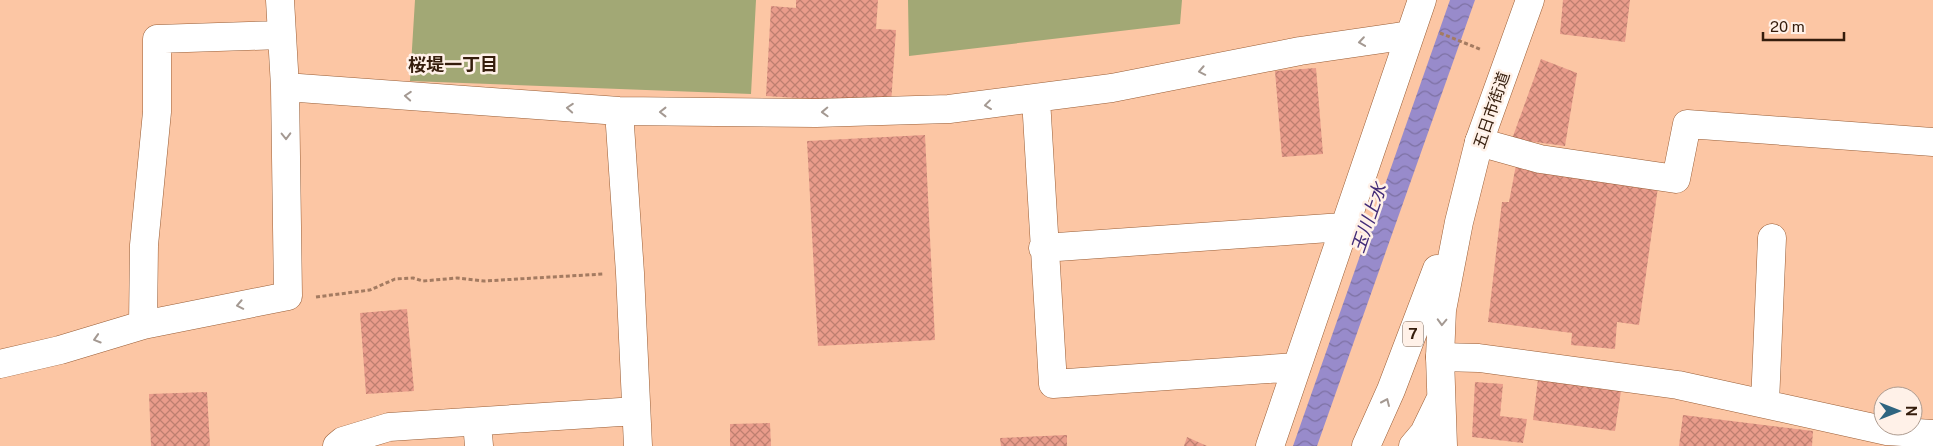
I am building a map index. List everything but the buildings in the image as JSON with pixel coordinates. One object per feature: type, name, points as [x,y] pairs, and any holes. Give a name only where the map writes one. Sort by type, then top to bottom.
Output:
[{"type":"street","points":[[0,364],[60,350],[143,325],[288,296],[285,88],[280,0]]},
{"type":"street","points":[[1270,446],[1343,227],[1422,0]]},
{"type":"street","name":"五日市街道","points":[[1443,446],[1440,357],[1442,310],[1459,222],[1479,142],[1530,0]]},
{"type":"street","points":[[143,325],[144,245],[158,112],[157,40],[282,35]]},
{"type":"street","points":[[285,88],[619,111],[816,113],[950,109],[1112,88],[1300,51],[1410,35]]},
{"type":"street","points":[[1036,99],[1043,248],[1053,384],[1297,367]]},
{"type":"street","points":[[619,111],[630,273],[638,446]]},
{"type":"street","points":[[1479,142],[1540,158],[1676,179],[1687,124],[1933,142]]},
{"type":"street","name":"五日市街道","points":[[1366,446],[1392,390],[1443,250],[1459,222]]},
{"type":"street","points":[[1043,248],[1343,227]]},
{"type":"street","points":[[1765,403],[1772,238]]},
{"type":"street","points":[[1440,357],[1479,358],[1678,385],[1887,431],[1933,434]]},
{"type":"street","points":[[1414,446],[1424,433],[1442,397]]},
{"type":"street","points":[[337,446],[343,441],[389,427],[478,434],[636,411]]},
{"type":"path","points":[[1445,35],[1474,47]]},
{"type":"path","points":[[288,296],[323,298],[370,290],[395,279],[423,281],[457,278],[484,281],[630,273]]},
{"type":"green space","points":[[415,0],[756,0],[751,94],[410,81]]},
{"type":"green space","points":[[908,0],[1182,0],[1180,24],[909,56]]},
{"type":"water","points":[[1450,0],[1475,0],[1317,446],[1293,446]]},
{"type":"district","name":"桜堤一丁目","points":[[453,65]]},
{"type":"water label","name":"玉川上水","points":[[1369,218]]}]
